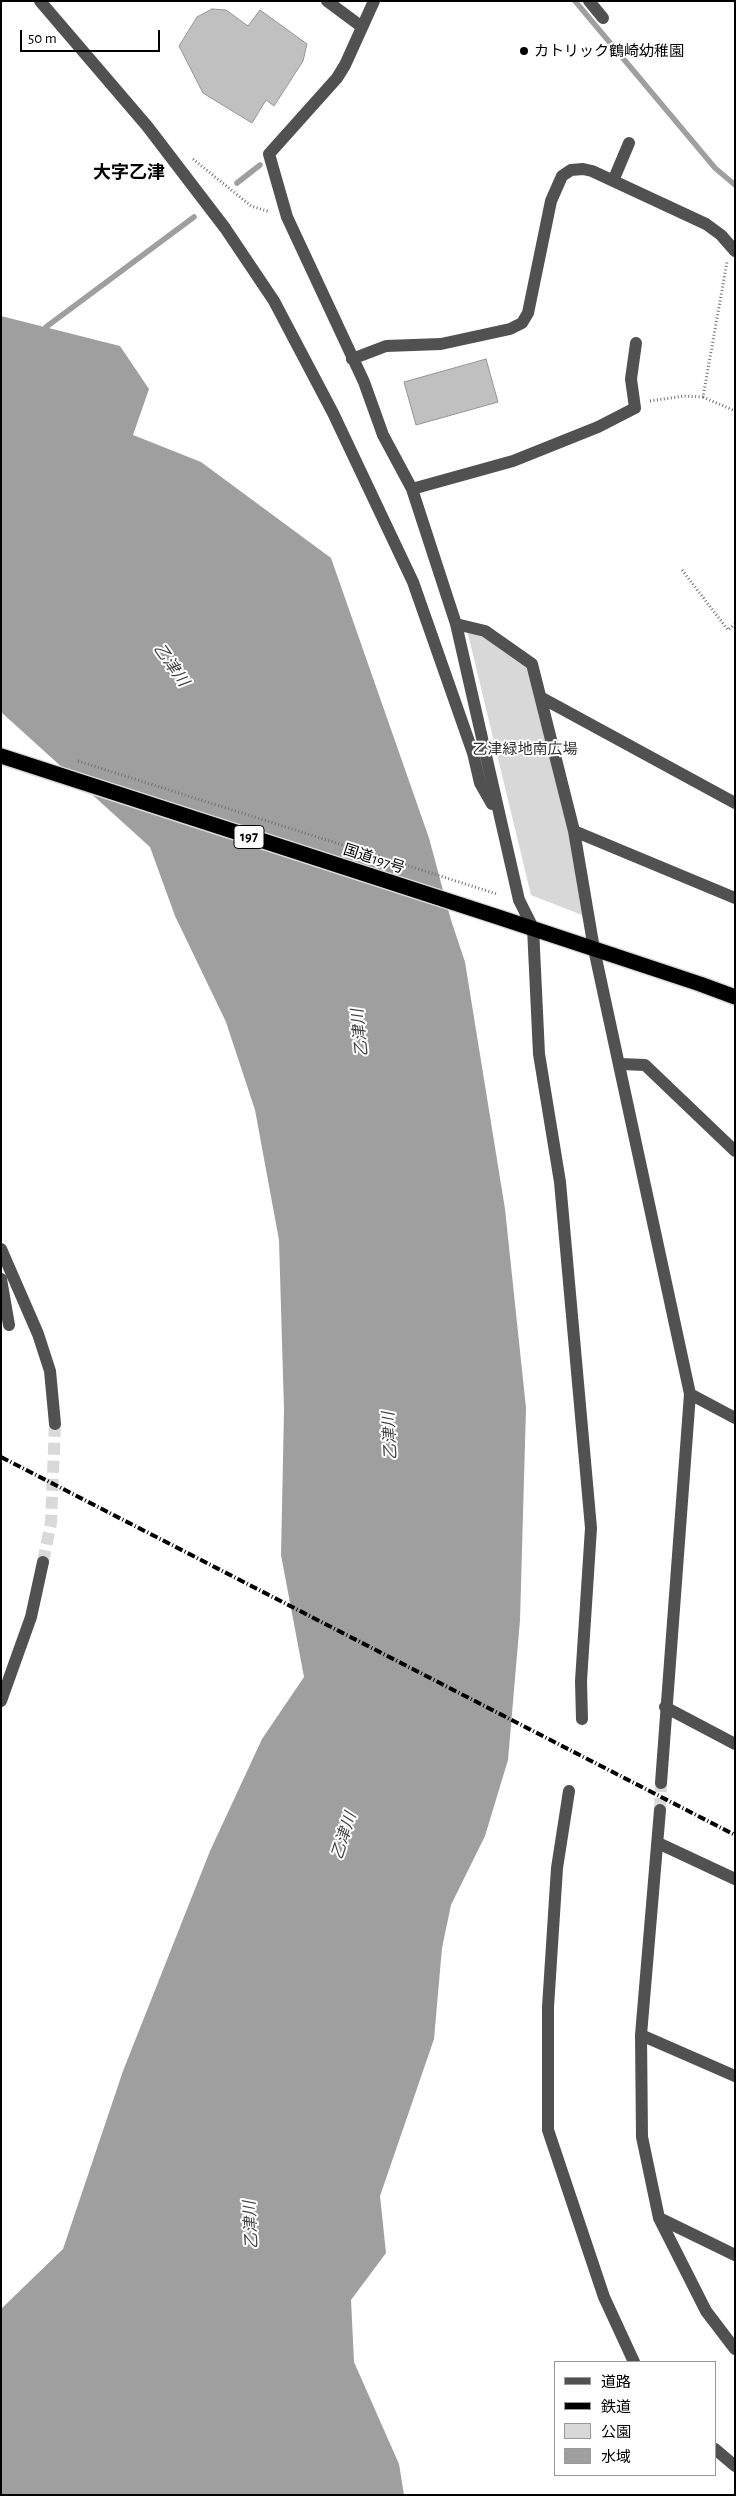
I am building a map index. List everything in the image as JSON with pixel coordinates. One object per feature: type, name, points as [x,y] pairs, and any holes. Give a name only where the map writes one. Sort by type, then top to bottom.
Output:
[{"type":"highway","name":"国道197号","points":[[1,756],[533,928],[735,997]]},
{"type":"street","points":[[40,1],[148,126],[225,228],[274,301],[333,413],[413,582],[473,752],[480,783],[499,817]]},
{"type":"street","points":[[327,1],[362,27]]},
{"type":"street","points":[[374,1],[345,65],[337,78],[269,154],[285,211],[364,382],[383,435],[412,489],[456,624],[519,900],[533,928],[539,1054],[560,1182],[591,1528],[581,1681],[582,1719]]},
{"type":"street","points":[[589,1],[603,18]]},
{"type":"street","points":[[613,181],[629,142]]},
{"type":"street","points":[[352,359],[386,346],[441,344],[510,329],[522,324],[528,312],[551,201],[562,176],[568,171],[583,169],[613,181],[706,224],[733,244]]},
{"type":"street","points":[[412,489],[513,461],[598,427],[635,408],[631,379],[636,343]]},
{"type":"street","points":[[456,624],[485,631],[532,664],[574,831],[594,949],[621,1064],[690,1394],[665,1707],[661,1783]]},
{"type":"street","points":[[542,698],[735,803]]},
{"type":"street","points":[[574,831],[735,898]]},
{"type":"street","points":[[621,1064],[645,1065],[735,1151]]},
{"type":"street","points":[[1,1249],[24,1297],[50,1371],[55,1424]]},
{"type":"street","points":[[1,1279],[9,1325]]},
{"type":"street","points":[[690,1394],[735,1418]]},
{"type":"street","points":[[1,1701],[31,1617],[44,1562]]},
{"type":"street","points":[[665,1707],[735,1744]]},
{"type":"street","points":[[569,1791],[558,1868],[548,2007],[548,2130],[604,2296],[634,2361]]},
{"type":"street","points":[[660,1810],[641,2035],[642,2137],[659,2218],[706,2311],[735,2349]]},
{"type":"street","points":[[658,1843],[735,1878]]},
{"type":"street","points":[[641,2035],[735,2076]]},
{"type":"street","points":[[659,2218],[735,2255]]},
{"type":"street","points":[[716,2450],[735,2466]]},
{"type":"path","points":[[188,154],[251,206],[269,212],[285,211]]},
{"type":"path","points":[[704,397],[733,244]]},
{"type":"path","points":[[635,408],[655,399],[704,397],[735,411]]},
{"type":"path","points":[[682,570],[728,630],[735,624]]},
{"type":"path","points":[[68,758],[497,894]]},
{"type":"green space","name":"乙津緑地南広場","points":[[467,630],[499,644],[529,666],[551,740],[587,917],[531,895]]},
{"type":"water","name":"乙津川","points":[[1,316],[120,346],[149,389],[133,435],[201,462],[331,558],[429,838],[451,920],[465,962],[505,1209],[526,1408],[520,1620],[508,1760],[485,1836],[451,1905],[442,1948],[434,2039],[380,2196],[386,2253],[351,2300],[354,2362],[399,2464],[404,2495],[1,2495],[1,2309],[63,2249],[123,2071],[210,1851],[262,1739],[304,1677],[281,1555],[284,1410],[279,1240],[255,1110],[226,1022],[175,916],[150,847],[1,712]]},
{"type":"building","points":[[212,9],[226,10],[248,26],[260,10],[307,44],[303,61],[274,106],[266,100],[252,123],[203,93],[179,46],[197,17]]},
{"type":"building","points":[[486,359],[498,402],[416,425],[404,382]]},
{"type":"waterway","points":[[575,1],[715,168],[735,185]]},
{"type":"waterway","points":[[237,183],[260,165]]},
{"type":"waterway","points":[[45,333],[46,327],[194,217]]},
{"type":"tunnel","points":[[43,1562],[51,1522],[55,1424]]},
{"type":"tunnel","points":[[660,1810],[661,1783]]},
{"type":"railway","points":[[1,1457],[735,1835]]},
{"type":"place","name":"カトリック鶴崎幼稚園","points":[[524,51]]},
{"type":"district","name":"大字乙津","points":[[129,173]]}]
